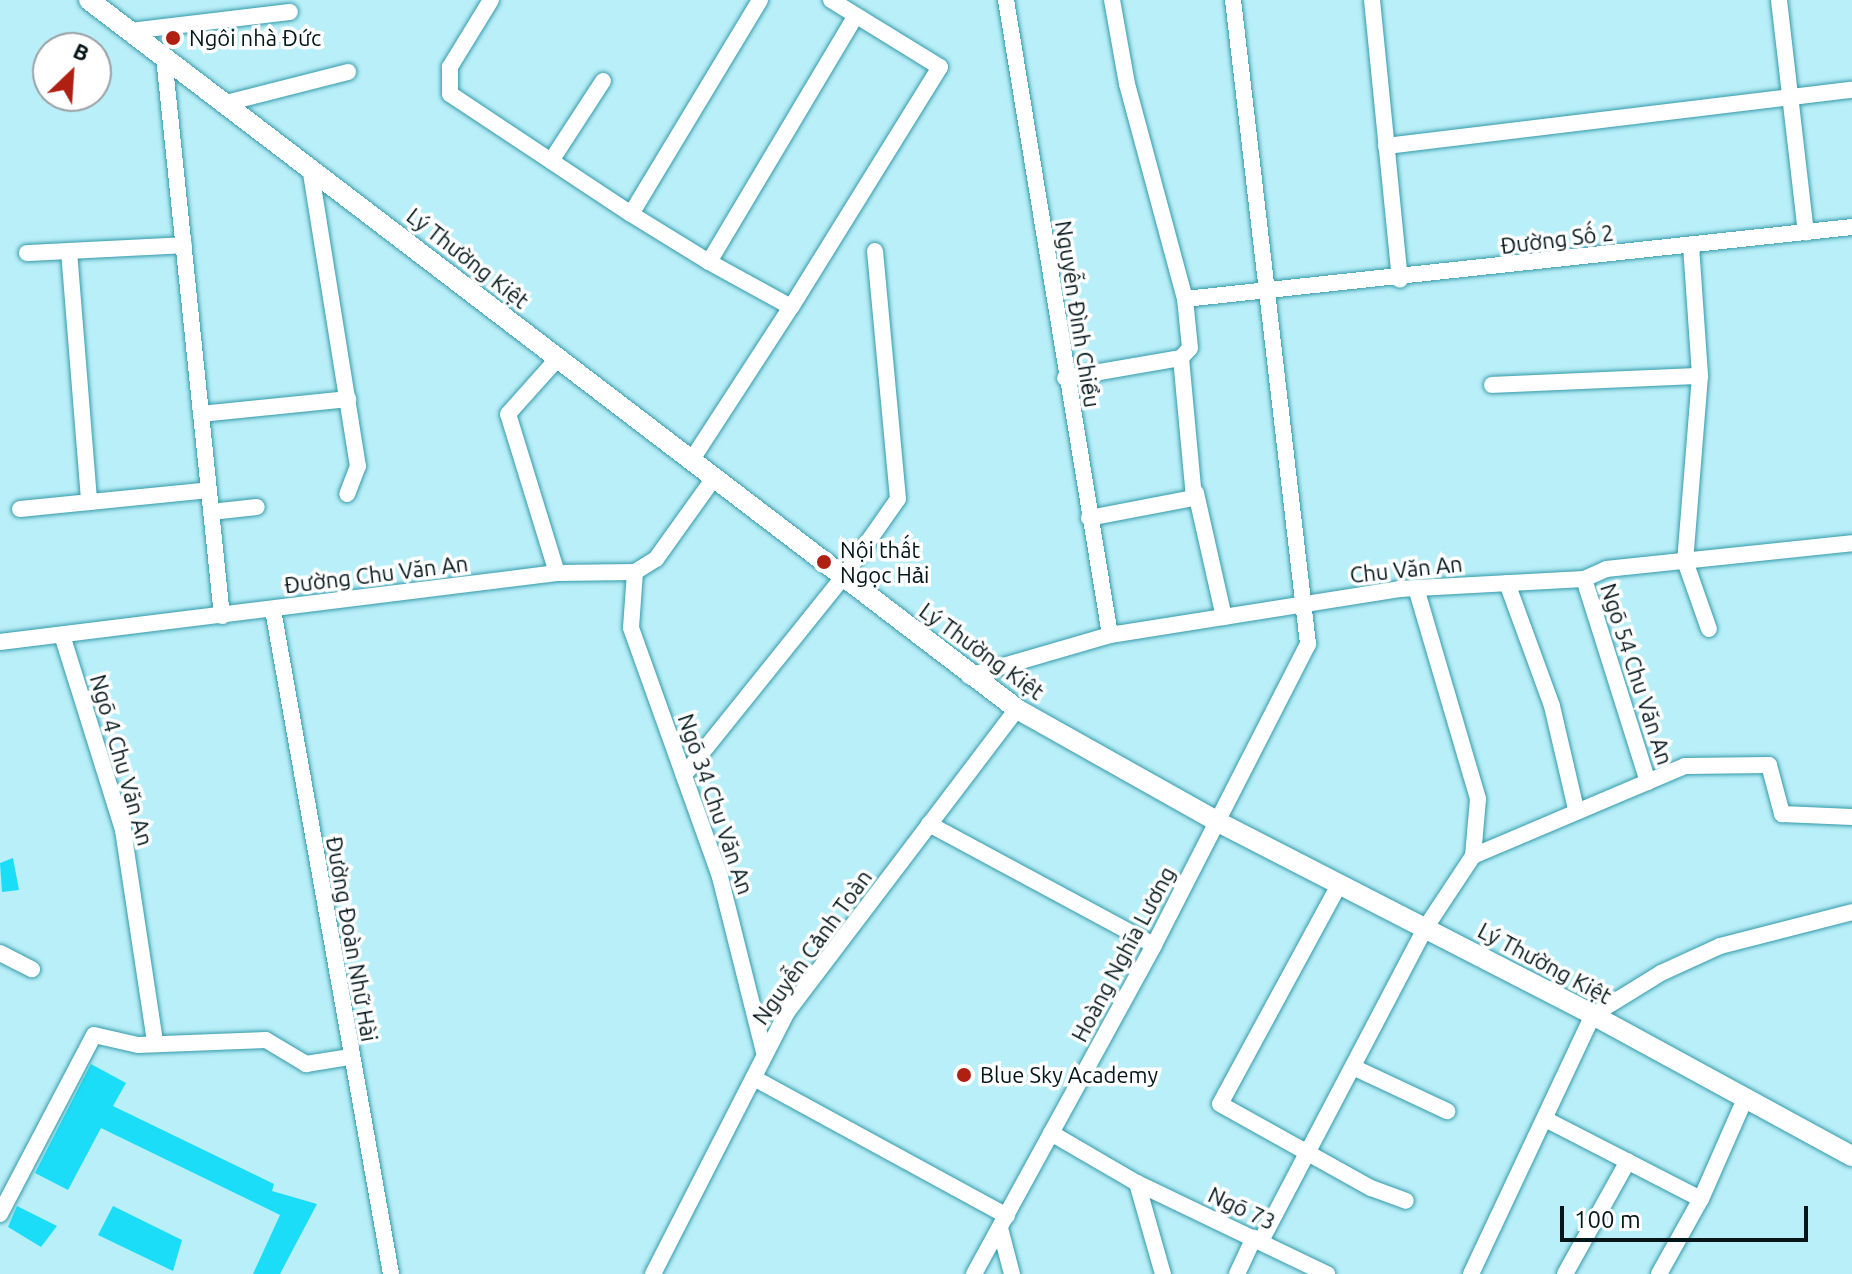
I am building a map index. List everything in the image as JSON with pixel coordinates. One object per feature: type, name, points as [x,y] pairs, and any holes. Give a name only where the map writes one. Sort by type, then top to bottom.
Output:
[{"type":"street","name":"Lý Thường Kiệt","points":[[89,0],[844,576],[969,676],[1017,709],[1218,822],[1426,927],[1852,1156]]},
{"type":"street","points":[[491,0],[450,67],[450,94],[631,214],[791,307]]},
{"type":"street","points":[[631,214],[760,0]]},
{"type":"street","name":"Nguyễn Đình Chiểu","points":[[1006,0],[1065,378],[1110,635]]},
{"type":"street","points":[[1065,378],[1181,358],[1190,348],[1185,299],[1127,84],[1112,0]]},
{"type":"street","name":"Hoàng Nghĩa Lương","points":[[974,1274],[1154,945],[1305,654],[1305,604],[1233,0]]},
{"type":"street","points":[[1372,0],[1400,280]]},
{"type":"street","points":[[1779,0],[1806,232]]},
{"type":"street","points":[[691,461],[940,67],[830,1]]},
{"type":"street","points":[[130,31],[290,12]]},
{"type":"street","points":[[709,262],[855,17]]},
{"type":"street","points":[[164,57],[222,616]]},
{"type":"street","points":[[226,103],[348,72]]},
{"type":"street","points":[[551,161],[603,81]]},
{"type":"street","points":[[1386,146],[1852,90]]},
{"type":"street","points":[[310,167],[358,466],[347,494]]},
{"type":"street","name":"Đường Số 2","points":[[1185,299],[1400,280],[1852,227]]},
{"type":"street","points":[[27,253],[184,245]]},
{"type":"street","points":[[1691,246],[1700,376],[1685,561],[1709,629]]},
{"type":"street","points":[[69,251],[89,502]]},
{"type":"street","points":[[684,775],[844,576],[895,506],[899,490],[875,251]]},
{"type":"street","points":[[557,573],[508,414],[558,358]]},
{"type":"street","points":[[1181,358],[1196,493],[1224,617]]},
{"type":"street","points":[[1492,385],[1700,376]]},
{"type":"street","points":[[201,414],[348,399]]},
{"type":"street","points":[[635,572],[656,559],[714,478]]},
{"type":"street","points":[[20,509],[209,490]]},
{"type":"street","points":[[1089,518],[1191,501],[1196,493]]},
{"type":"street","points":[[211,512],[257,507]]},
{"type":"street","name":"Chu Văn An","points":[[969,676],[1110,635],[1305,604],[1416,588],[1584,579],[1606,569],[1852,543]]},
{"type":"street","name":"Đường Chu Văn An","points":[[0,642],[557,573],[635,572]]},
{"type":"street","name":"Ngõ 34 Chu Văn An","points":[[635,572],[631,628],[720,877],[764,1052]]},
{"type":"street","name":"Ngõ 54 Chu Văn An","points":[[1584,579],[1648,782]]},
{"type":"street","points":[[1507,583],[1552,706],[1576,809]]},
{"type":"street","points":[[1237,1274],[1355,1068],[1426,927],[1473,856],[1478,799],[1416,588]]},
{"type":"street","name":"Đường Đoàn Nhữ Hài","points":[[273,610],[350,1057],[384,1212],[391,1274]]},
{"type":"street","name":"Ngõ 4 Chu Văn An","points":[[62,635],[123,830],[155,1041]]},
{"type":"street","name":"Nguyễn Cảnh Toàn","points":[[653,1274],[787,1012],[1017,709]]},
{"type":"street","points":[[1473,856],[1576,809],[1685,766],[1739,762],[1769,765],[1782,814],[1852,817]]},
{"type":"street","points":[[929,824],[1154,945]]},
{"type":"street","points":[[1340,883],[1220,1104],[1406,1201]]},
{"type":"street","points":[[1471,1274],[1547,1120],[1593,1015],[1661,973],[1720,946],[1852,912]]},
{"type":"street","points":[[0,953],[32,969]]},
{"type":"street","points":[[0,1214],[90,1038],[107,1036],[138,1045],[155,1041],[266,1040],[306,1064],[350,1057]]},
{"type":"street","points":[[1355,1068],[1447,1111]]},
{"type":"street","points":[[754,1078],[1003,1222],[1012,1274]]},
{"type":"street","points":[[1659,1274],[1701,1199],[1745,1099]]},
{"type":"street","points":[[1547,1120],[1701,1199]]},
{"type":"street","name":"Ngõ 73","points":[[1051,1133],[1137,1183],[1327,1274]]},
{"type":"street","points":[[1565,1274],[1628,1161]]},
{"type":"street","points":[[1137,1183],[1163,1274]]},
{"type":"building","points":[[13,858],[19,890],[2,892],[0,863]]},
{"type":"building","points":[[91,1064],[126,1083],[113,1106],[274,1184],[272,1191],[317,1204],[280,1274],[253,1274],[280,1215],[101,1128],[68,1190],[35,1173]]},
{"type":"building","points":[[17,1206],[57,1226],[41,1247],[8,1227]]},
{"type":"building","points":[[113,1206],[182,1240],[173,1271],[98,1235]]},
{"type":"place","name":"Ngôi nhà Đức","points":[[173,38]]},
{"type":"place","name":"Nội thất Ngọc Hải","points":[[824,562]]},
{"type":"place","name":"Blue Sky Academy","points":[[964,1075]]}]
